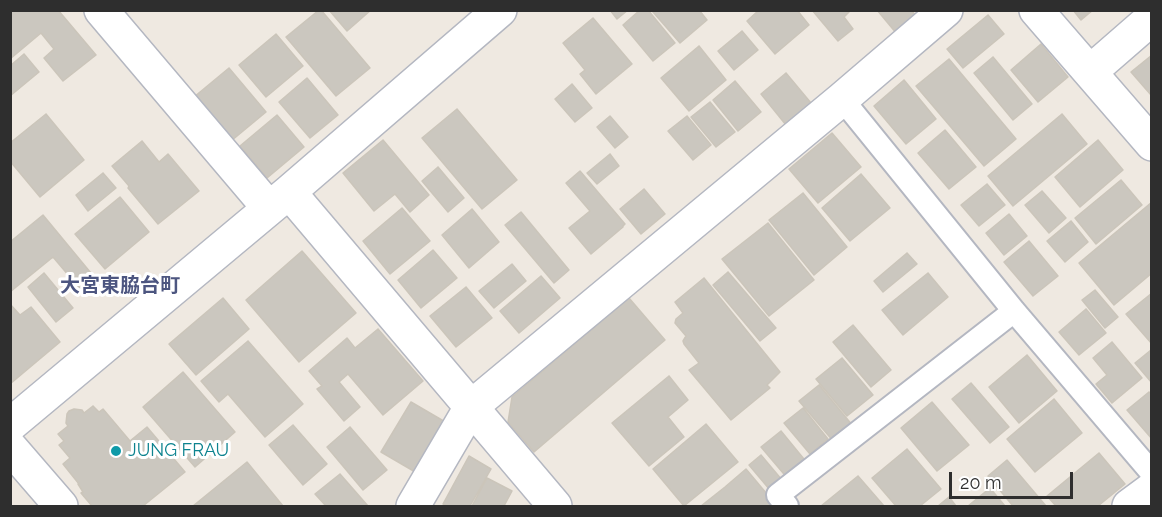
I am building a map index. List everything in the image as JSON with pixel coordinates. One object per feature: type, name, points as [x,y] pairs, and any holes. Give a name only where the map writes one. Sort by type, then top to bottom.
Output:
[{"type":"street","points":[[101,10],[471,407],[546,503]]},
{"type":"street","points":[[10,425],[279,200],[501,10]]},
{"type":"street","points":[[412,507],[471,407],[946,10]]},
{"type":"street","points":[[1036,10],[1152,144]]},
{"type":"street","points":[[1090,72],[1152,18]]},
{"type":"street","points":[[10,447],[61,507]]},
{"type":"street","points":[[1129,507],[1152,489]]},
{"type":"lane","points":[[842,99],[1014,311],[1152,473]]},
{"type":"lane","points":[[787,507],[778,495],[1014,311]]},
{"type":"building","points":[[10,10],[58,10],[96,55],[63,81],[44,58],[54,49],[41,33],[10,59]]},
{"type":"building","points":[[319,10],[370,68],[336,96],[286,37]]},
{"type":"building","points":[[329,10],[371,10],[347,31]]},
{"type":"building","points":[[610,10],[628,10],[617,19]]},
{"type":"building","points":[[640,10],[648,10],[675,43],[653,61],[623,25]]},
{"type":"building","points":[[655,10],[699,10],[707,20],[680,43],[653,12]]},
{"type":"building","points":[[759,10],[797,10],[809,25],[775,54],[747,21]]},
{"type":"building","points":[[812,10],[851,10],[844,17],[853,29],[838,41]]},
{"type":"building","points":[[877,10],[911,10],[917,17],[897,34]]},
{"type":"building","points":[[1073,10],[1093,10],[1081,20]]},
{"type":"building","points":[[988,15],[1004,34],[963,68],[947,49]]},
{"type":"building","points":[[593,18],[632,64],[596,94],[580,74],[585,70],[563,43]]},
{"type":"building","points":[[742,31],[758,50],[734,70],[718,51]]},
{"type":"building","points":[[276,34],[303,66],[266,97],[239,65]]},
{"type":"building","points":[[1041,44],[1068,77],[1038,102],[1011,70]]},
{"type":"building","points":[[699,46],[726,80],[689,111],[661,78]]},
{"type":"building","points":[[24,54],[39,72],[10,96],[10,66]]},
{"type":"building","points":[[1152,55],[1152,95],[1151,95],[1131,72]]},
{"type":"building","points":[[993,57],[1032,104],[1013,120],[974,73]]},
{"type":"building","points":[[949,59],[1016,139],[984,166],[916,86]]},
{"type":"building","points":[[229,68],[266,112],[231,141],[194,97]]},
{"type":"building","points":[[786,73],[811,103],[786,125],[761,94]]},
{"type":"building","points":[[307,78],[338,115],[310,138],[279,102]]},
{"type":"building","points":[[904,80],[936,119],[906,144],[874,106]]},
{"type":"building","points":[[735,81],[761,112],[738,131],[713,100]]},
{"type":"building","points":[[572,84],[592,108],[575,122],[555,99]]},
{"type":"building","points":[[710,102],[735,132],[716,147],[691,117]]},
{"type":"building","points":[[457,109],[517,180],[482,209],[422,138]]},
{"type":"building","points":[[46,114],[84,160],[40,197],[10,161],[10,143]]},
{"type":"building","points":[[1062,114],[1087,144],[1013,206],[988,176]]},
{"type":"building","points":[[277,115],[304,147],[267,178],[240,146]]},
{"type":"building","points":[[610,116],[628,137],[615,148],[597,127]]},
{"type":"building","points":[[687,116],[711,145],[693,160],[668,131]]},
{"type":"building","points":[[945,130],[976,167],[949,189],[918,153]]},
{"type":"building","points":[[832,133],[861,167],[818,203],[789,169]]},
{"type":"building","points":[[383,140],[429,195],[410,212],[395,194],[374,211],[343,173]]},
{"type":"building","points":[[1098,140],[1123,170],[1080,207],[1055,177]]},
{"type":"building","points":[[142,141],[159,162],[168,154],[199,191],[158,224],[112,166]]},
{"type":"building","points":[[610,154],[619,166],[597,184],[587,173]]},
{"type":"building","points":[[438,167],[464,198],[448,212],[422,181]]},
{"type":"building","points":[[580,171],[625,224],[591,254],[569,228],[590,211],[566,183]]},
{"type":"building","points":[[103,173],[116,188],[88,211],[76,195]]},
{"type":"building","points":[[861,174],[890,208],[850,241],[822,208]]},
{"type":"building","points":[[1121,180],[1142,205],[1096,244],[1075,218]]},
{"type":"building","points":[[987,184],[1005,205],[979,226],[961,205]]},
{"type":"building","points":[[644,189],[665,214],[641,234],[620,209]]},
{"type":"building","points":[[1042,191],[1066,218],[1049,233],[1025,205]]},
{"type":"building","points":[[803,193],[847,247],[814,275],[769,220]]},
{"type":"building","points":[[120,197],[149,232],[105,269],[75,234]]},
{"type":"building","points":[[1152,202],[1152,273],[1114,305],[1079,263]]},
{"type":"building","points":[[402,208],[430,241],[390,274],[363,241]]},
{"type":"building","points":[[472,209],[499,242],[469,268],[442,235]]},
{"type":"building","points":[[521,212],[569,270],[554,283],[505,225]]},
{"type":"building","points":[[1009,214],[1027,236],[1004,255],[986,233]]},
{"type":"building","points":[[43,215],[100,284],[86,296],[53,257],[10,292],[10,242]]},
{"type":"building","points":[[1071,221],[1088,242],[1065,262],[1047,241]]},
{"type":"building","points":[[768,223],[814,280],[769,316],[722,259]]},
{"type":"building","points":[[1029,241],[1058,276],[1033,296],[1004,262]]},
{"type":"building","points":[[433,250],[457,278],[421,308],[398,280]]},
{"type":"building","points":[[302,251],[356,313],[299,362],[246,300]]},
{"type":"building","points":[[907,253],[917,264],[883,292],[874,281]]},
{"type":"building","points":[[512,264],[526,281],[494,308],[479,291]]},
{"type":"building","points":[[728,272],[776,328],[760,341],[713,285]]},
{"type":"building","points":[[44,273],[73,308],[56,322],[28,287]]},
{"type":"building","points":[[928,273],[948,297],[903,335],[882,310]]},
{"type":"building","points":[[541,276],[560,298],[519,333],[500,311]]},
{"type":"building","points":[[704,278],[780,372],[767,385],[770,388],[731,420],[689,370],[699,363],[684,344],[686,336],[675,323],[683,313],[675,302]]},
{"type":"building","points":[[466,287],[492,318],[456,347],[430,316]]},
{"type":"building","points":[[1095,290],[1118,317],[1105,328],[1082,300]]},
{"type":"building","points":[[1152,293],[1152,344],[1126,314]]},
{"type":"building","points":[[223,298],[249,329],[196,375],[169,344]]},
{"type":"building","points":[[629,298],[665,340],[534,452],[508,422],[512,397]]},
{"type":"building","points":[[10,304],[20,315],[31,307],[60,342],[10,384]]},
{"type":"building","points":[[1086,309],[1106,333],[1079,355],[1059,332]]},
{"type":"building","points":[[853,325],[891,370],[871,387],[833,342]]},
{"type":"building","points":[[378,329],[423,381],[383,415],[348,374],[339,382],[360,407],[344,421],[317,389],[322,386],[309,371],[347,338],[355,348]]},
{"type":"building","points":[[248,341],[303,404],[265,437],[228,394],[219,402],[201,381]]},
{"type":"building","points":[[1112,342],[1142,378],[1112,403],[1096,384],[1107,375],[1093,358]]},
{"type":"building","points":[[1152,350],[1152,383],[1135,363]]},
{"type":"building","points":[[1027,355],[1057,391],[1019,423],[989,387]]},
{"type":"building","points":[[842,358],[873,395],[847,416],[816,379]]},
{"type":"building","points":[[183,372],[235,432],[195,467],[143,407]]},
{"type":"building","points":[[669,376],[688,400],[668,417],[684,437],[649,466],[612,423]]},
{"type":"building","points":[[971,383],[1009,427],[990,443],[952,399]]},
{"type":"building","points":[[819,385],[853,426],[834,442],[799,401]]},
{"type":"building","points":[[1149,392],[1152,394],[1152,439],[1127,410]]},
{"type":"building","points":[[1054,399],[1082,433],[1035,472],[1007,439]]},
{"type":"building","points":[[411,402],[447,423],[417,473],[381,452]]},
{"type":"building","points":[[932,402],[969,445],[937,471],[901,428]]},
{"type":"building","name":"JUNG FRAU","points":[[93,406],[99,412],[103,409],[130,441],[147,427],[185,472],[143,506],[92,506],[81,493],[83,492],[79,484],[63,464],[70,458],[59,445],[64,441],[58,434],[68,426],[66,423],[69,411],[82,410],[84,413]]},
{"type":"building","points":[[803,408],[828,439],[810,454],[784,423]]},
{"type":"building","points":[[706,424],[738,462],[684,506],[653,469]]},
{"type":"building","points":[[293,425],[327,464],[303,485],[269,445]]},
{"type":"building","points":[[350,427],[387,470],[363,490],[327,447]]},
{"type":"building","points":[[781,431],[808,464],[789,480],[761,447]]},
{"type":"building","points":[[907,449],[941,489],[920,506],[896,506],[872,478]]},
{"type":"building","points":[[1099,453],[1125,484],[1098,506],[1056,506],[1047,496]]},
{"type":"building","points":[[761,455],[782,480],[770,490],[749,465]]},
{"type":"building","points":[[469,456],[491,469],[470,506],[443,504]]},
{"type":"building","points":[[1007,460],[1046,506],[1013,506],[988,476]]},
{"type":"building","points":[[247,462],[283,506],[193,506]]},
{"type":"building","points":[[746,469],[777,506],[701,506],[725,487]]},
{"type":"building","points":[[340,474],[368,506],[326,506],[315,494]]},
{"type":"building","points":[[858,476],[884,506],[821,506]]},
{"type":"building","points":[[487,478],[512,491],[504,506],[472,506]]},
{"type":"building","points":[[990,488],[1005,506],[968,506]]},
{"type":"building","points":[[949,497],[956,506],[938,506]]},
{"type":"place","name":"JUNG FRAU","points":[[116,451]]},
{"type":"district","name":"大宮東脇台町","points":[[120,286]]}]
